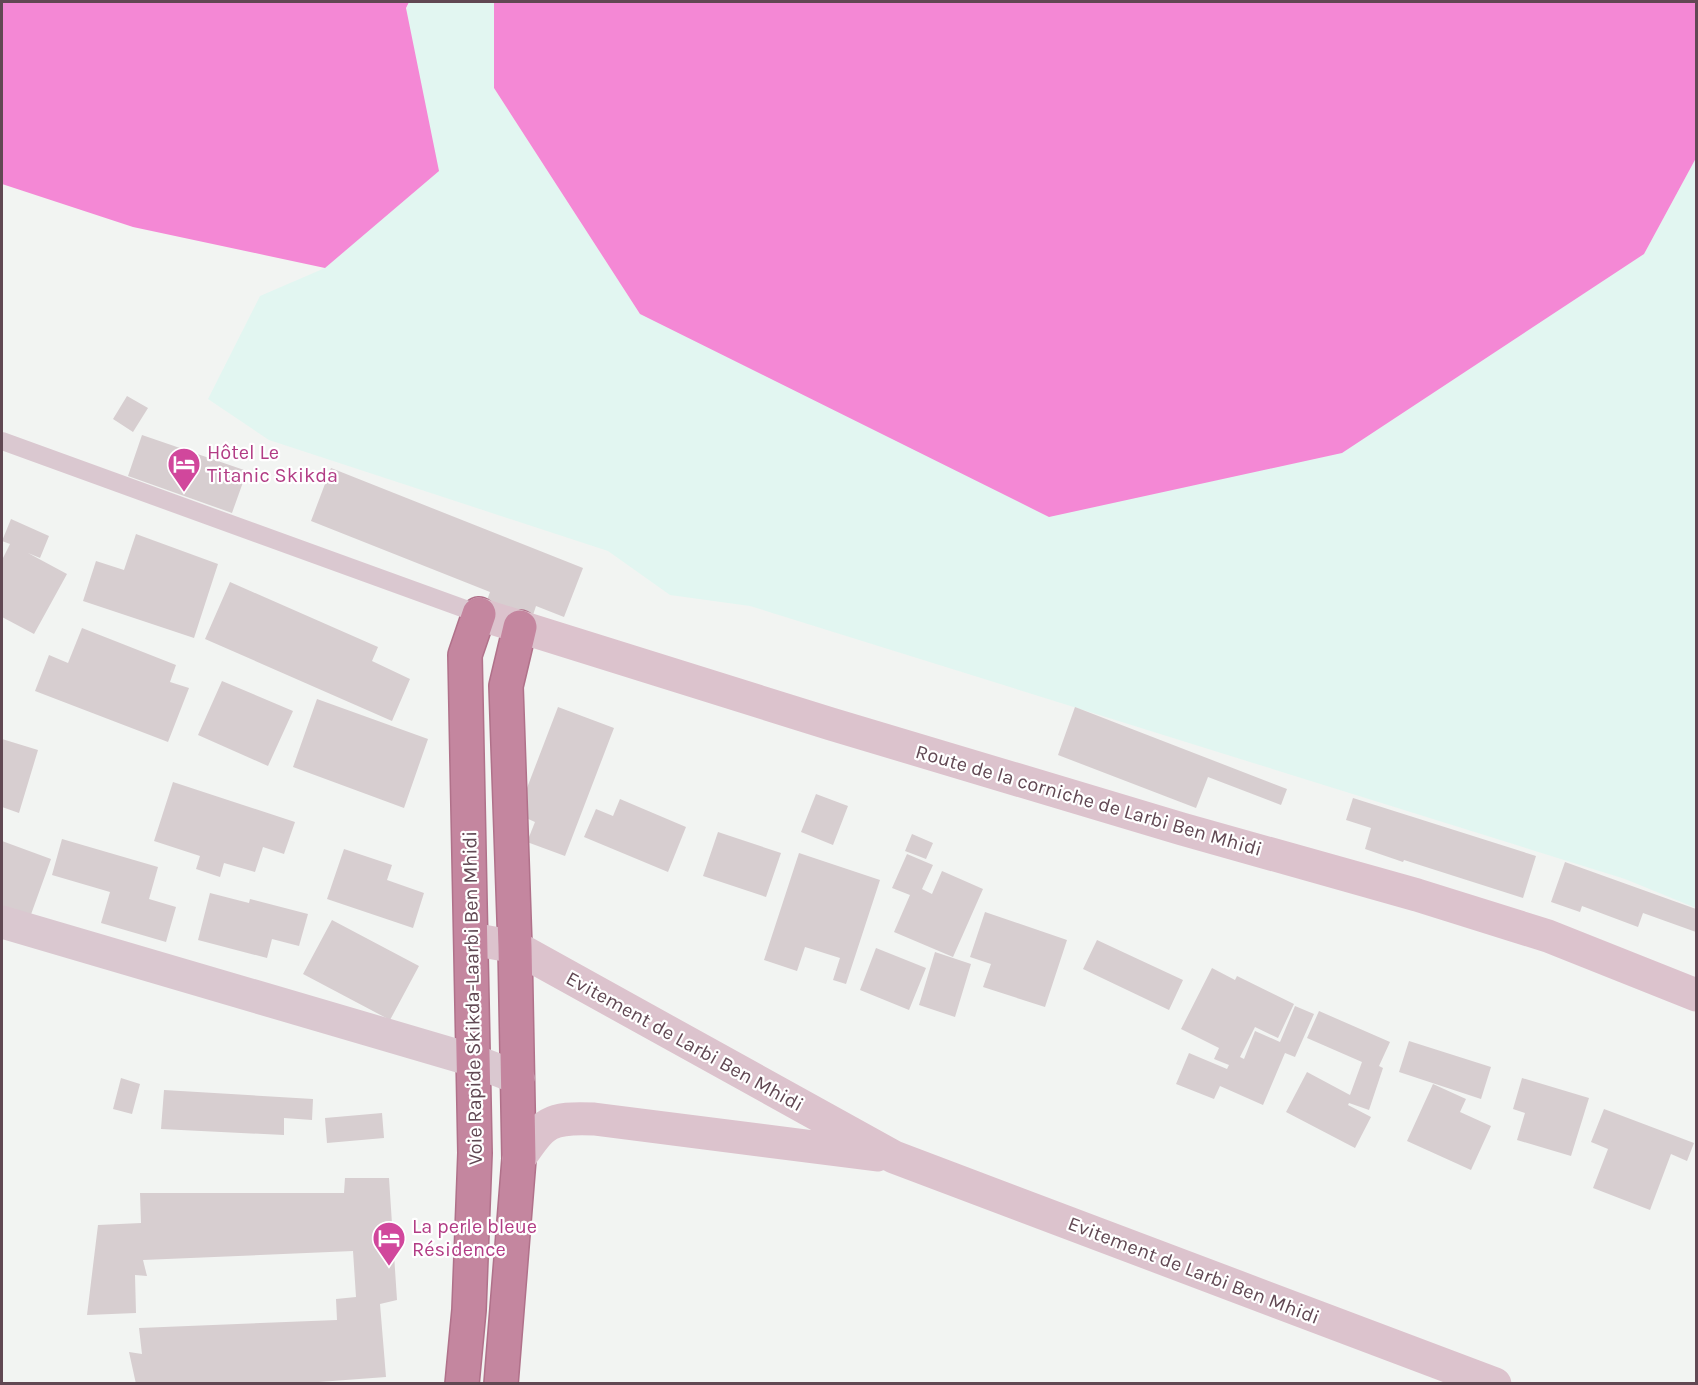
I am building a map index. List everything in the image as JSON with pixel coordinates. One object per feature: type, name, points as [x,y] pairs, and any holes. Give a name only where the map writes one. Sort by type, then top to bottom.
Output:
[{"type":"highway","name":"Voie Rapide Skikda-Laarbi Ben Mhidi","points":[[462,1383],[469,1310],[475,1153],[465,655],[479,614]]},
{"type":"highway","points":[[501,1383],[519,1159],[515,947],[506,686],[520,627]]},
{"type":"street","name":"Route de la corniche de Larbi Ben Mhidi","points":[[479,614],[831,724],[1526,929],[1696,995]]},
{"type":"street","points":[[2,922],[472,1060],[518,1078]]},
{"type":"street","name":"Evitement de Larbi Ben Mhidi","points":[[471,939],[515,947],[894,1157],[1495,1383]]},
{"type":"street","name":"Evitement de Larbi Ben Mhidi","points":[[519,1159],[534,1136],[551,1122],[567,1118],[894,1157]]},
{"type":"lane","points":[[2,441],[479,614]]},
{"type":"sand","points":[[409,2],[494,2],[494,88],[640,314],[1644,254],[1696,158],[1696,908],[1625,879],[750,606],[670,595],[608,551],[269,440],[208,399],[260,296],[325,268]]},
{"type":"shaded area","points":[[2,2],[409,2],[406,8],[439,171],[325,268],[133,227],[2,184]]},
{"type":"shaded area","points":[[494,2],[1696,2],[1696,158],[1644,254],[1342,453],[1049,517],[640,314],[494,88]]},
{"type":"building","points":[[127,396],[148,408],[133,432],[113,419]]},
{"type":"building","points":[[142,435],[247,471],[232,513],[128,476]]},
{"type":"building","points":[[331,468],[583,568],[564,617],[536,606],[531,621],[486,603],[490,592],[311,521]]},
{"type":"building","points":[[11,519],[49,536],[40,558],[28,553],[67,574],[34,634],[2,617],[2,560],[10,544],[2,541]]},
{"type":"building","points":[[136,534],[218,564],[194,638],[83,601],[96,561],[124,570]]},
{"type":"building","points":[[230,582],[378,647],[372,661],[410,679],[392,721],[205,639]]},
{"type":"building","points":[[82,628],[176,665],[170,682],[189,688],[168,742],[35,691],[49,655],[68,663]]},
{"type":"building","points":[[222,681],[293,711],[268,766],[198,735]]},
{"type":"building","points":[[317,699],[428,739],[404,808],[293,767]]},
{"type":"building","points":[[558,707],[614,728],[565,856],[527,842],[535,822],[517,814]]},
{"type":"building","points":[[1075,707],[1287,789],[1281,805],[1208,777],[1196,808],[1058,755]]},
{"type":"building","points":[[2,739],[38,750],[19,813],[2,807]]},
{"type":"building","points":[[173,782],[295,822],[284,854],[263,847],[255,872],[224,863],[220,877],[196,869],[200,856],[154,841]]},
{"type":"building","points":[[816,794],[848,806],[833,845],[801,832]]},
{"type":"building","points":[[1353,798],[1536,856],[1523,898],[1365,849],[1371,828],[1346,820]]},
{"type":"building","points":[[620,799],[686,827],[668,872],[584,837],[596,809],[613,816]]},
{"type":"building","points":[[718,832],[781,853],[766,897],[703,876]]},
{"type":"building","points":[[912,834],[933,843],[926,859],[905,851]]},
{"type":"building","points":[[62,839],[158,867],[149,899],[176,907],[166,942],[101,923],[110,892],[52,875]]},
{"type":"building","points":[[2,841],[51,859],[29,920],[2,910]]},
{"type":"building","points":[[344,849],[392,865],[387,880],[424,893],[413,928],[327,899]]},
{"type":"building","points":[[799,853],[880,880],[846,984],[833,980],[840,958],[805,947],[797,971],[764,960]]},
{"type":"building","points":[[907,854],[933,865],[922,889],[932,894],[942,871],[983,889],[953,957],[894,932],[910,895],[892,888]]},
{"type":"building","points":[[1565,862],[1696,909],[1696,932],[1643,913],[1638,927],[1582,906],[1580,912],[1551,902]]},
{"type":"building","points":[[210,893],[249,903],[250,899],[308,914],[299,946],[272,939],[267,958],[198,940]]},
{"type":"building","points":[[985,912],[1067,940],[1045,1007],[983,987],[991,964],[970,957]]},
{"type":"building","points":[[332,920],[419,966],[390,1020],[303,974]]},
{"type":"building","points":[[1097,940],[1183,980],[1169,1010],[1083,969]]},
{"type":"building","points":[[876,948],[926,968],[909,1010],[860,990]]},
{"type":"building","points":[[935,952],[971,964],[955,1017],[919,1005]]},
{"type":"building","points":[[1212,968],[1235,980],[1237,976],[1294,1004],[1278,1038],[1255,1027],[1240,1057],[1244,1059],[1255,1031],[1280,1042],[1295,1006],[1314,1014],[1295,1057],[1285,1053],[1263,1105],[1220,1086],[1214,1099],[1176,1084],[1189,1053],[1227,1069],[1229,1065],[1214,1059],[1219,1048],[1181,1029]]},
{"type":"building","points":[[1319,1011],[1390,1042],[1379,1066],[1383,1068],[1369,1110],[1349,1103],[1348,1105],[1371,1117],[1355,1148],[1286,1112],[1307,1072],[1350,1095],[1362,1062],[1307,1038]]},
{"type":"building","points":[[1409,1041],[1491,1067],[1481,1099],[1399,1072]]},
{"type":"building","points":[[121,1078],[140,1084],[132,1114],[113,1109]]},
{"type":"building","points":[[1522,1078],[1589,1098],[1571,1156],[1517,1140],[1525,1113],[1513,1109]]},
{"type":"building","points":[[1433,1084],[1466,1099],[1460,1112],[1491,1126],[1471,1170],[1407,1141]]},
{"type":"building","points":[[164,1090],[313,1099],[312,1120],[284,1118],[284,1135],[161,1129]]},
{"type":"building","points":[[1604,1109],[1694,1143],[1687,1161],[1671,1154],[1650,1210],[1593,1188],[1608,1149],[1591,1142]]},
{"type":"building","points":[[382,1113],[384,1138],[327,1143],[325,1118]]},
{"type":"building","points":[[345,1178],[389,1178],[397,1300],[380,1304],[386,1377],[292,1384],[136,1384],[129,1352],[142,1354],[139,1328],[337,1320],[336,1299],[356,1297],[353,1251],[143,1260],[147,1276],[135,1275],[136,1313],[87,1315],[98,1225],[141,1223],[140,1193],[344,1193]]},
{"type":"place","name":"Hôtel Le Titanic Skikda","points":[[184,493]]},
{"type":"place","name":"La perle bleue Résidence","points":[[389,1267]]}]
